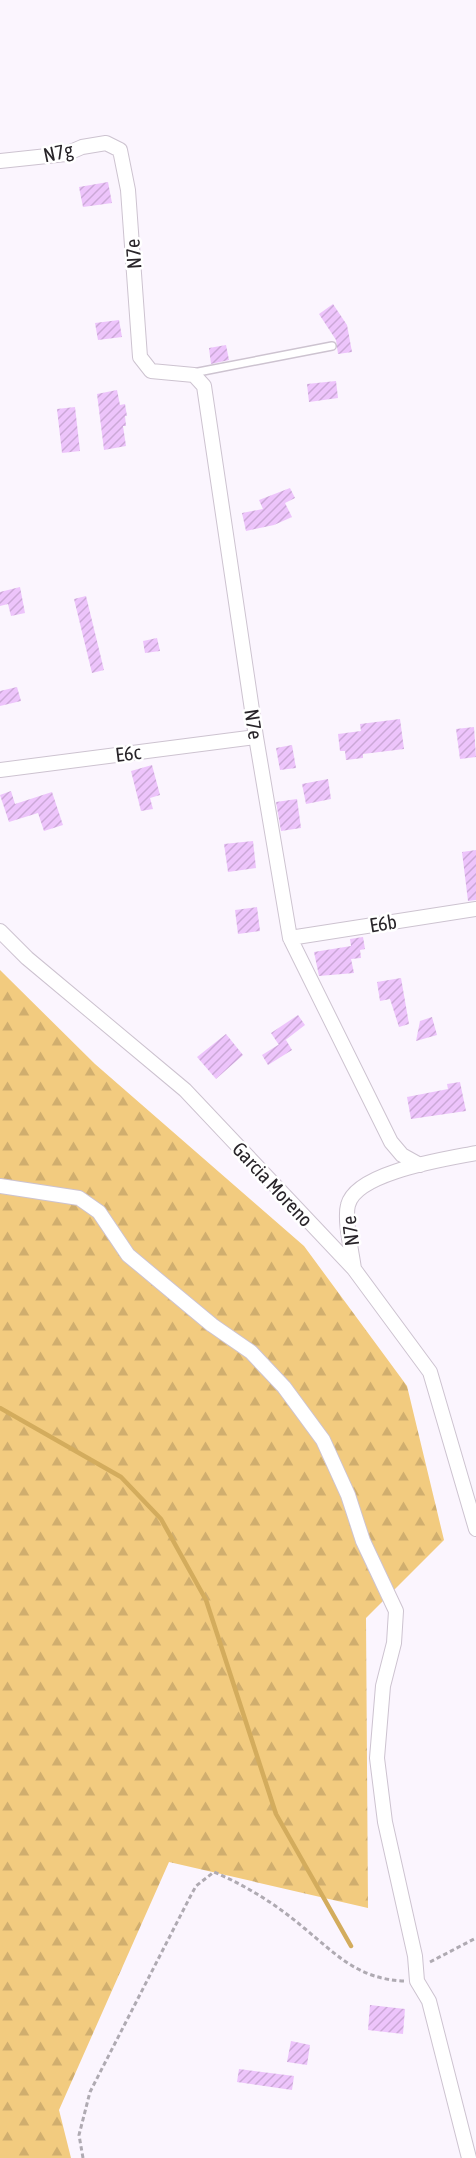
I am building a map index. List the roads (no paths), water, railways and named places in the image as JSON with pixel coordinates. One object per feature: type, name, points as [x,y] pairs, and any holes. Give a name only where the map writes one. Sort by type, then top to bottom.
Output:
[{"type":"street","name":"N7g","points":[[0,161],[66,154],[82,147],[106,143],[116,147]]},
{"type":"street","name":"N7e","points":[[116,147],[122,155],[128,190],[140,357],[151,371],[190,374],[202,381],[205,390],[256,737],[290,938],[391,1142],[402,1155],[420,1165]]},
{"type":"street","name":"E6c","points":[[0,770],[256,737]]},
{"type":"street","name":"E6b","points":[[290,938],[476,909]]},
{"type":"street","name":"Garcia Moreno","points":[[0,931],[27,958],[185,1090],[354,1269],[430,1372],[476,1529]]},
{"type":"street","points":[[420,1165],[476,1153]]},
{"type":"street","name":"N7e","points":[[354,1269],[347,1206],[353,1193],[366,1183],[420,1165]]},
{"type":"street","points":[[0,1186],[79,1198],[99,1212],[128,1255],[212,1324],[251,1352],[284,1387],[323,1440],[348,1495],[363,1541],[396,1611],[394,1643],[383,1686],[377,1758],[385,1822],[415,1956],[417,1981],[429,2001],[468,2158]]},
{"type":"lane","points":[[190,374],[332,346]]},
{"type":"waterway","points":[[0,1408],[121,1477],[161,1519],[206,1600],[276,1814],[351,1946]]}]
